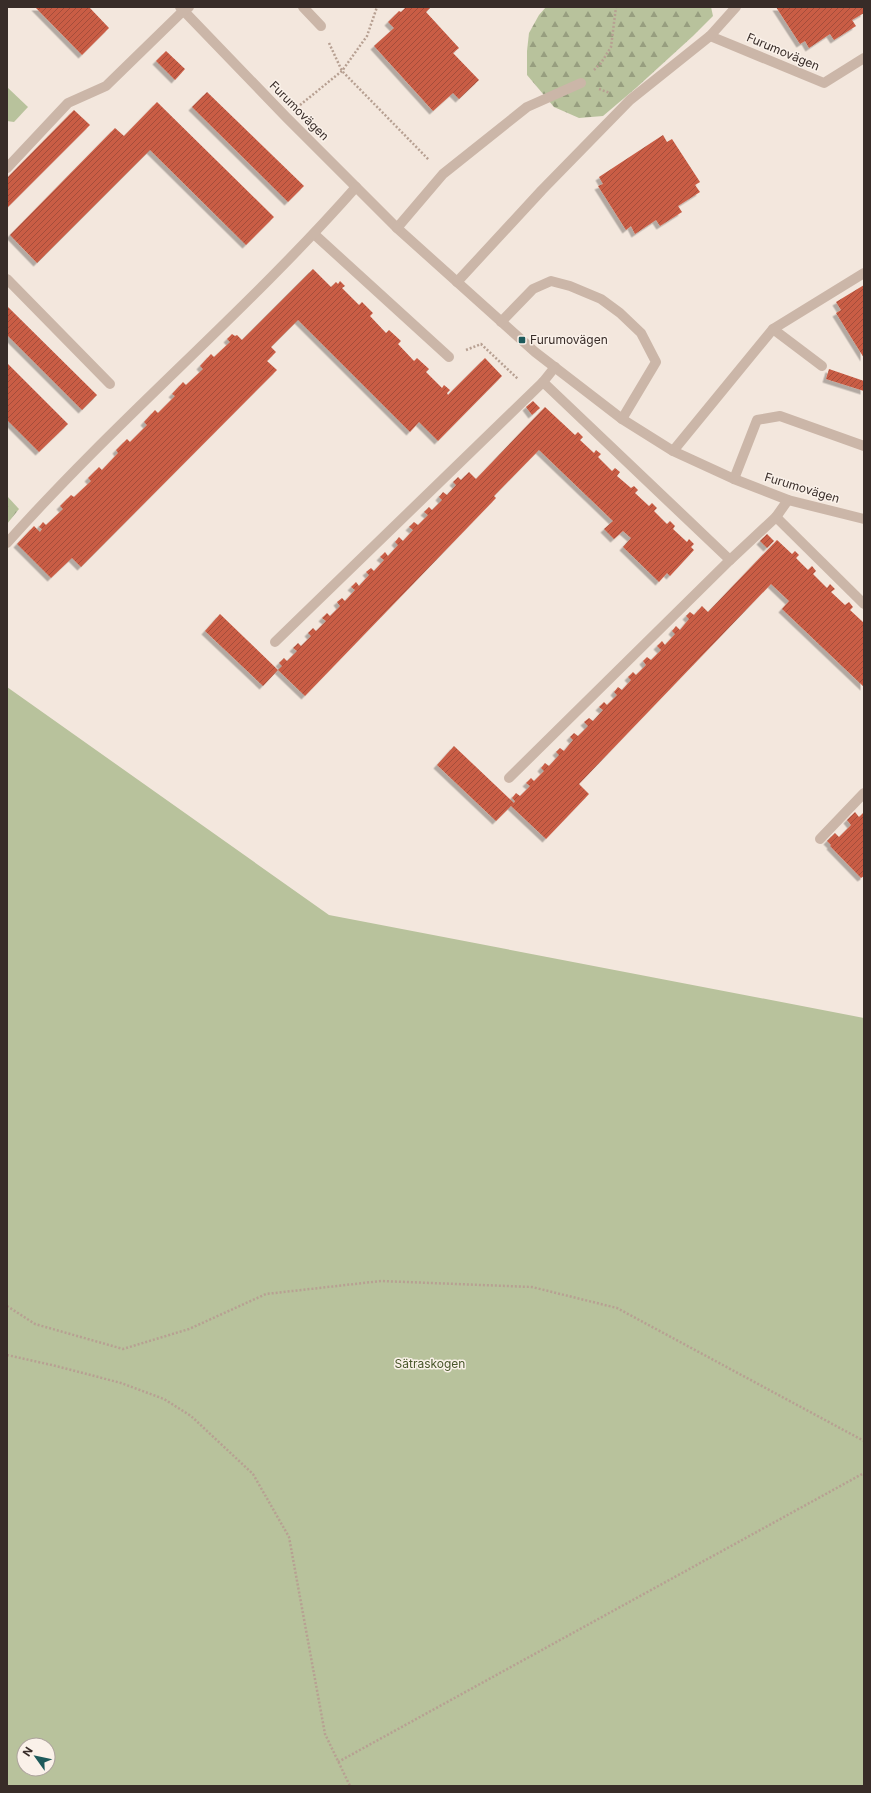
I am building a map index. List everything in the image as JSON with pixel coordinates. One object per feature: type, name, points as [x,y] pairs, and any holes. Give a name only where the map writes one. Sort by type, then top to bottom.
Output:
[{"type":"street","points":[[303,7],[322,26]]},
{"type":"street","points":[[458,282],[542,190],[630,100],[710,36],[736,7]]},
{"type":"street","name":"Furumovägen","points":[[7,168],[68,103],[106,86],[184,8],[286,117],[397,228],[501,322],[555,367],[622,419],[673,451],[734,478],[788,500],[864,519]]},
{"type":"street","name":"Furumovägen","points":[[710,36],[824,84],[864,58]]},
{"type":"street","points":[[397,228],[443,174],[527,107],[581,83]]},
{"type":"street","points":[[7,542],[146,398],[314,234],[356,187]]},
{"type":"street","points":[[314,234],[449,358]]},
{"type":"street","points":[[673,451],[774,329],[864,272]]},
{"type":"street","points":[[7,279],[110,384]]},
{"type":"street","points":[[501,322],[533,289],[551,281],[570,286],[601,299],[620,313],[641,333],[656,362],[622,419]]},
{"type":"street","points":[[774,329],[822,366]]},
{"type":"street","points":[[275,642],[543,382],[555,367]]},
{"type":"street","points":[[543,382],[730,560]]},
{"type":"street","points":[[734,478],[757,420],[780,416],[864,446]]},
{"type":"street","points":[[509,778],[730,560],[776,517],[788,500]]},
{"type":"street","points":[[776,517],[864,604]]},
{"type":"street","points":[[820,839],[864,793]]},
{"type":"path","points":[[286,117],[342,72],[367,36],[377,7]]},
{"type":"path","points":[[616,7],[611,47],[601,63],[581,83],[630,100]]},
{"type":"path","points":[[322,26],[342,72],[443,174]]},
{"type":"path","points":[[449,358],[481,344],[520,381],[543,382]]},
{"type":"path","points":[[7,1306],[35,1324],[123,1349],[189,1329],[266,1294],[381,1281],[532,1287],[617,1308],[864,1440]]},
{"type":"path","points":[[7,1355],[56,1366],[164,1398],[191,1416],[253,1474],[289,1538],[325,1734],[350,1786]]},
{"type":"path","points":[[338,1762],[864,1473]]},
{"type":"green space","points":[[546,7],[711,7],[713,16],[636,88],[603,116],[579,118],[554,107],[527,75],[529,33],[539,15]]},
{"type":"green space","points":[[7,87],[28,107],[14,122],[7,121]]},
{"type":"green space","points":[[7,496],[19,509],[7,524]]},
{"type":"green space","name":"Sätraskogen","points":[[7,687],[329,915],[864,1018],[864,1786],[7,1786]]},
{"type":"building","points":[[35,7],[89,7],[109,28],[82,55]]},
{"type":"building","points":[[406,7],[431,7],[426,12],[459,48],[453,53],[479,80],[459,99],[453,93],[433,111],[374,46],[394,28],[388,22],[399,11],[401,12]]},
{"type":"building","points":[[776,7],[864,7],[864,13],[852,20],[856,26],[834,40],[830,34],[809,48],[805,41],[800,44]]},
{"type":"building","points":[[166,51],[185,69],[175,80],[156,61]]},
{"type":"building","points":[[207,92],[304,186],[288,202],[192,107]]},
{"type":"building","points":[[157,102],[274,217],[246,245],[150,150],[37,263],[10,235],[115,128],[124,136]]},
{"type":"building","points":[[74,110],[90,125],[7,208],[7,178]]},
{"type":"building","points":[[663,135],[667,142],[672,139],[700,182],[695,185],[700,192],[678,206],[682,212],[660,226],[656,220],[635,234],[631,226],[626,230],[598,186],[603,184],[599,177]]},
{"type":"building","points":[[313,269],[331,287],[336,282],[338,284],[340,281],[345,286],[342,288],[359,305],[362,302],[373,313],[370,316],[386,333],[389,330],[401,341],[398,344],[414,361],[417,358],[429,369],[426,372],[442,388],[444,385],[450,390],[447,393],[448,395],[485,358],[502,376],[438,441],[419,422],[410,432],[298,320],[271,347],[276,352],[267,361],[277,370],[81,567],[72,558],[51,578],[17,544],[34,526],[40,532],[42,529],[39,527],[43,522],[46,525],[63,509],[60,506],[71,495],[74,497],[91,481],[88,478],[99,467],[102,470],[118,453],[116,450],[127,439],[130,442],[147,425],[144,422],[155,410],[158,413],[175,396],[172,394],[183,382],[186,385],[203,369],[200,366],[211,354],[214,357],[230,342],[227,339],[232,334],[235,336],[237,335],[242,340]]},
{"type":"building","points":[[864,285],[864,358],[836,313],[841,310],[836,302]]},
{"type":"building","points":[[7,306],[97,395],[82,410],[7,335]]},
{"type":"building","points":[[7,363],[68,424],[39,452],[7,420]]},
{"type":"building","points":[[829,369],[864,381],[864,391],[826,379]]},
{"type":"building","points":[[533,401],[540,408],[532,415],[526,407]]},
{"type":"building","points":[[545,407],[575,435],[578,432],[583,437],[580,440],[594,453],[596,450],[601,454],[598,457],[612,471],[615,468],[620,472],[617,476],[631,488],[634,486],[638,490],[635,493],[649,506],[652,503],[657,508],[654,511],[667,524],[670,521],[675,526],[673,529],[687,542],[689,539],[694,544],[691,547],[694,550],[670,576],[667,573],[659,582],[623,547],[631,538],[623,531],[614,539],[604,529],[613,521],[539,450],[494,496],[496,498],[305,696],[278,670],[282,666],[279,663],[284,658],[287,661],[297,651],[293,648],[298,643],[301,646],[311,636],[308,633],[313,628],[316,631],[326,621],[322,618],[327,613],[330,616],[340,606],[337,602],[342,598],[345,601],[355,590],[351,587],[356,582],[359,586],[369,575],[366,572],[371,568],[374,571],[384,560],[380,557],[385,552],[388,556],[398,545],[395,542],[399,537],[403,541],[413,530],[409,527],[414,522],[418,525],[428,515],[424,512],[429,507],[432,510],[442,500],[439,497],[443,492],[447,495],[456,485],[453,482],[458,477],[461,480],[469,472],[476,479]]},
{"type":"building","points":[[767,534],[774,541],[767,548],[760,541]]},
{"type":"building","points":[[777,540],[792,554],[795,551],[799,555],[796,558],[808,570],[812,566],[816,571],[813,574],[827,588],[830,584],[835,589],[831,592],[845,605],[849,602],[853,607],[850,610],[864,623],[864,687],[782,609],[789,601],[771,584],[579,784],[589,794],[546,839],[511,806],[496,821],[437,765],[454,746],[514,803],[515,801],[512,798],[516,793],[520,796],[530,786],[526,783],[531,778],[534,781],[544,771],[541,768],[545,763],[549,766],[559,755],[556,752],[560,748],[564,751],[573,740],[570,737],[574,733],[578,736],[588,726],[584,722],[589,718],[593,721],[603,710],[599,707],[604,702],[607,705],[617,695],[614,692],[618,687],[622,690],[631,680],[628,677],[633,672],[636,675],[646,665],[643,661],[647,657],[651,660],[661,650],[657,646],[662,641],[665,645],[675,634],[672,631],[676,626],[680,630],[689,619],[686,616],[690,612],[694,615],[702,606],[708,612]]},
{"type":"building","points":[[220,614],[278,670],[263,686],[205,631]]},
{"type":"building","points":[[855,812],[859,817],[864,812],[864,876],[861,878],[827,841],[835,833],[839,837],[851,825],[847,820]]},
{"type":"place","name":"Furumovägen","points":[[522,340]]}]
